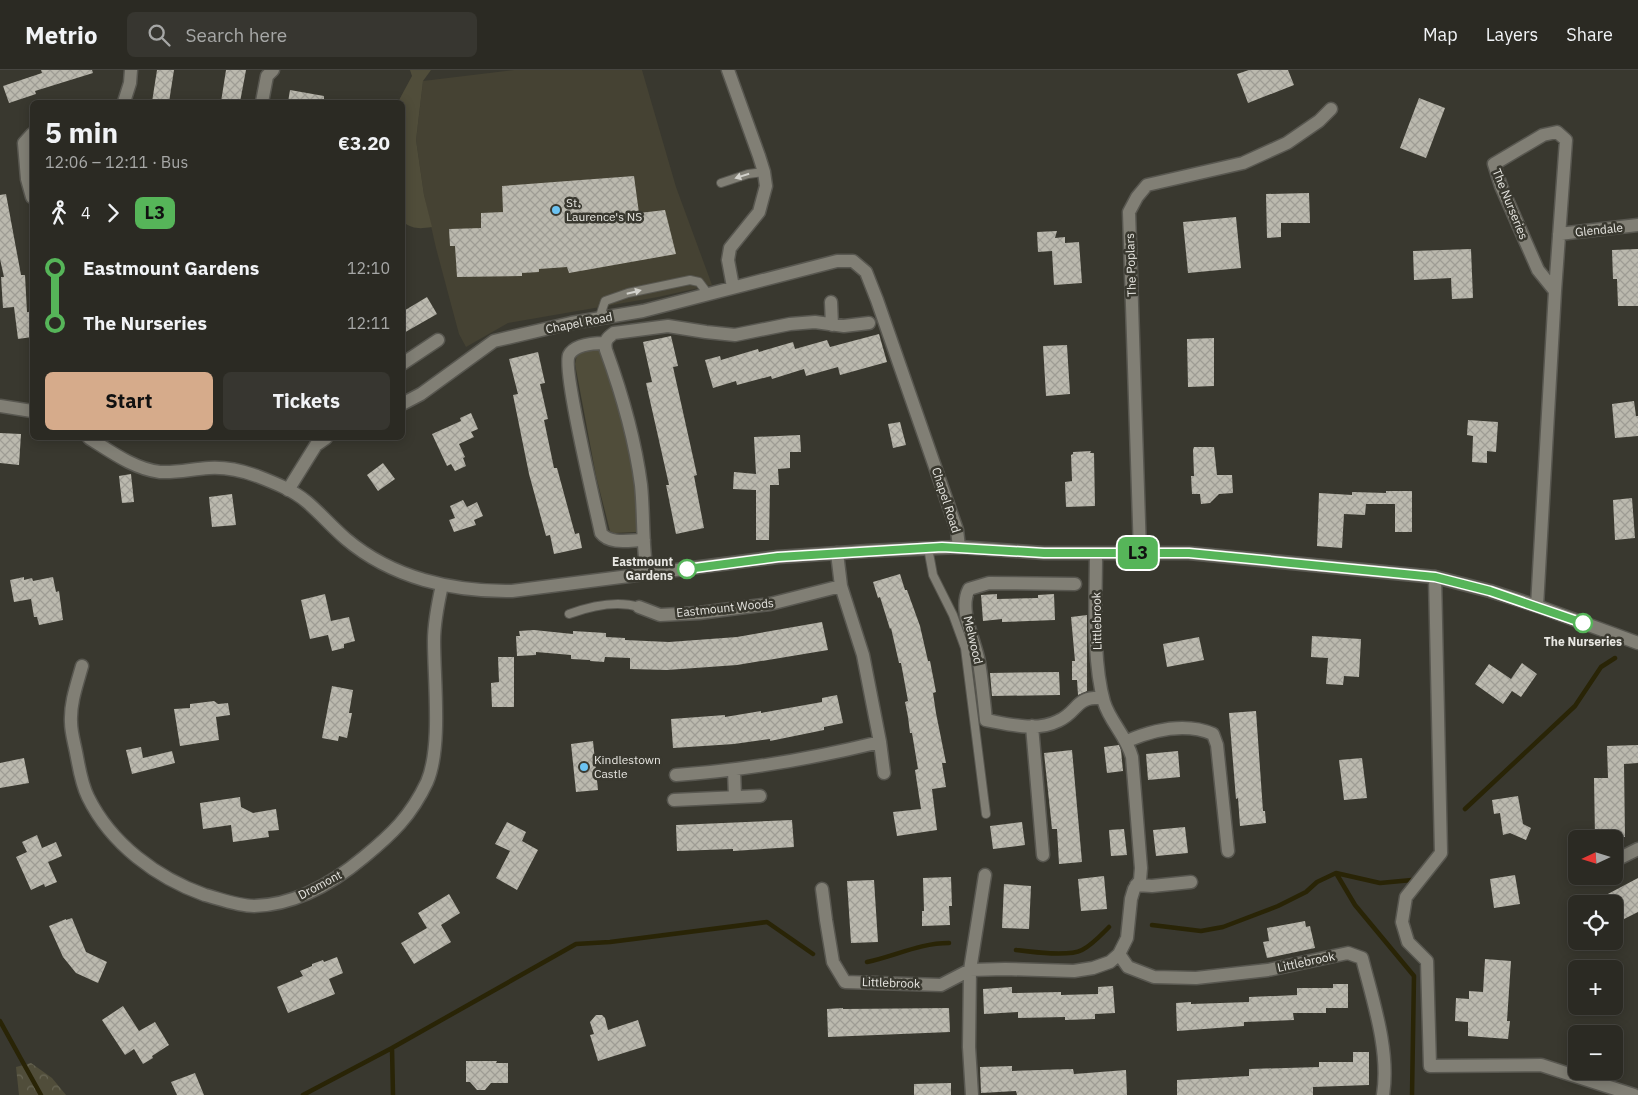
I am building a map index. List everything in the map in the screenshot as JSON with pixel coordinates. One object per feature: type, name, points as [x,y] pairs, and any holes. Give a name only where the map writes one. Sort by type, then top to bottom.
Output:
[{"type":"street","points":[[125,100],[130,83],[131,70]]},
{"type":"street","points":[[262,100],[267,76],[272,70]]},
{"type":"street","points":[[728,70],[764,172],[766,186],[759,212],[730,248],[728,260],[732,287]]},
{"type":"street","name":"The Poplars","points":[[1140,553],[1129,212],[1137,197],[1147,185],[1243,163],[1287,143],[1319,121],[1331,109]]},
{"type":"street","name":"The Nurseries","points":[[1537,606],[1555,291],[1566,140],[1557,132],[1543,135],[1494,164],[1501,186],[1538,270],[1555,291]]},
{"type":"street","points":[[30,136],[24,143],[27,179],[30,190]]},
{"type":"street","name":"Glendale","points":[[1559,234],[1638,225]]},
{"type":"street","name":"Chapel Road","points":[[405,402],[421,394],[494,341],[643,311],[837,261],[853,261],[866,272],[877,300],[957,530],[959,547],[1044,553],[1189,553],[1435,577],[1490,591],[1537,606],[1637,642]]},
{"type":"street","points":[[831,302],[832,325]]},
{"type":"street","points":[[647,574],[641,493],[636,456],[622,397],[605,343],[608,337],[614,333],[668,326],[735,335],[790,324],[815,322],[844,326],[869,323]]},
{"type":"street","points":[[405,362],[438,340]]},
{"type":"street","points":[[605,343],[578,347],[570,355],[568,365],[574,402],[602,533],[605,539],[644,540]]},
{"type":"street","points":[[0,406],[30,411]]},
{"type":"street","points":[[92,440],[113,453],[144,468],[158,472],[208,468],[235,471],[255,476],[288,490],[306,501],[346,539],[374,558],[409,575],[442,585],[489,591],[512,590],[778,557],[959,547]]},
{"type":"street","points":[[288,490],[316,445],[323,440]]},
{"type":"street","points":[[837,553],[841,586],[863,655],[884,773]]},
{"type":"street","name":"Littlebrook","points":[[822,889],[833,962],[845,982],[941,985],[970,970],[1074,971],[1093,968],[1110,962],[1119,954],[1127,938],[1131,899],[1140,880],[1141,868],[1132,757],[1127,741],[1112,718],[1103,698],[1096,638],[1096,554]]},
{"type":"street","points":[[1435,577],[1441,853],[1406,897],[1402,922],[1408,942],[1427,962],[1430,1066],[1541,1065],[1634,1095]]},
{"type":"street","name":"Melwood","points":[[1075,584],[989,583],[969,590],[966,596],[966,614],[978,660],[986,720],[1019,726],[1057,722],[1068,715],[1078,704],[1090,697],[1103,698]]},
{"type":"street","name":"Dromont","points":[[82,666],[72,707],[71,725],[81,776],[88,796],[104,823],[124,846],[153,869],[186,888],[218,899],[253,906],[279,903],[297,898],[337,878],[388,838],[413,810],[428,780],[435,746],[434,639],[437,608],[442,585]]},
{"type":"street","name":"Eastmount Woods","points":[[639,606],[660,615],[726,611],[770,604],[841,586]]},
{"type":"street","points":[[1032,726],[1043,855]]},
{"type":"street","points":[[1127,741],[1146,733],[1179,728],[1202,729],[1213,734],[1217,745],[1228,851]]},
{"type":"street","points":[[676,775],[734,770],[820,757],[880,742]]},
{"type":"street","points":[[734,770],[735,797]]},
{"type":"street","points":[[674,800],[760,796]]},
{"type":"street","points":[[1623,856],[1638,849]]},
{"type":"street","points":[[972,1095],[969,1047],[970,970],[985,875]]},
{"type":"street","points":[[1136,885],[1152,886],[1191,882]]},
{"type":"street","name":"Littlebrook","points":[[1119,954],[1128,967],[1154,977],[1196,978],[1268,970],[1348,953],[1362,958],[1383,1044],[1386,1077],[1383,1095]]},
{"type":"lane","points":[[721,184],[748,174],[764,172]]},
{"type":"lane","points":[[598,319],[605,302],[628,293],[690,280],[699,282],[708,294]]},
{"type":"lane","points":[[928,548],[933,575],[953,615],[965,648],[986,814]]},
{"type":"lane","points":[[569,614],[603,604],[639,606]]},
{"type":"shaded area","name":"St. Laurence's NS","points":[[514,70],[642,70],[676,187],[712,285],[658,297],[508,323],[466,347],[459,334],[424,195],[416,140],[423,81]]},
{"type":"green space","points":[[410,70],[431,70],[423,81],[416,140],[424,195],[432,227],[423,228],[416,228],[405,223],[405,100],[399,100],[412,76]]},
{"type":"green space","points":[[594,349],[601,351],[622,411],[634,477],[639,528],[637,532],[614,533],[610,531],[596,476],[575,364],[577,355],[585,350]]},
{"type":"green space","points":[[31,1063],[52,1078],[66,1095],[19,1095],[16,1067]]},
{"type":"building","points":[[41,70],[92,70],[93,73],[35,91],[36,94],[9,103],[3,86],[42,73]]},
{"type":"building","points":[[157,70],[174,70],[169,100],[152,100]]},
{"type":"building","points":[[226,70],[246,70],[240,100],[221,100]]},
{"type":"building","points":[[1249,70],[1288,70],[1294,85],[1248,103],[1237,74]]},
{"type":"building","points":[[290,90],[324,96],[324,100],[288,100]]},
{"type":"building","points":[[1419,98],[1445,108],[1426,158],[1400,148]]},
{"type":"building","points":[[634,176],[639,213],[665,210],[676,254],[569,273],[567,267],[539,269],[539,272],[522,273],[522,276],[457,277],[455,246],[450,246],[449,229],[481,228],[481,213],[503,212],[502,186]]},
{"type":"building","points":[[1309,193],[1310,223],[1281,223],[1281,237],[1267,238],[1266,194]]},
{"type":"building","points":[[6,194],[21,275],[25,275],[27,312],[30,312],[30,337],[18,339],[14,307],[3,308],[1,277],[4,277],[0,259],[0,195]]},
{"type":"building","points":[[1236,217],[1241,268],[1188,273],[1183,222]]},
{"type":"building","points":[[1057,231],[1055,238],[1065,237],[1065,243],[1079,242],[1082,283],[1054,285],[1052,251],[1038,252],[1037,232]]},
{"type":"building","points":[[1471,249],[1473,298],[1452,299],[1451,278],[1414,280],[1413,251]]},
{"type":"building","points":[[1638,249],[1638,306],[1618,306],[1617,279],[1613,279],[1612,250]]},
{"type":"building","points":[[427,297],[437,314],[405,332],[405,310]]},
{"type":"building","points":[[879,334],[887,362],[840,375],[838,367],[806,376],[804,369],[772,379],[771,376],[737,385],[736,381],[713,388],[705,360],[720,356],[721,360],[758,349],[759,352],[793,342],[795,349],[827,340],[830,347]]},
{"type":"building","points":[[671,336],[678,366],[673,367],[697,475],[694,476],[704,528],[676,534],[666,485],[669,485],[646,383],[652,382],[643,342]]},
{"type":"building","points":[[1214,338],[1214,386],[1188,387],[1187,339]]},
{"type":"building","points":[[1067,345],[1070,394],[1046,396],[1043,346]]},
{"type":"building","points":[[538,352],[545,383],[540,384],[548,419],[544,420],[554,468],[557,468],[575,534],[579,533],[582,548],[554,554],[550,535],[546,536],[529,474],[513,395],[518,394],[509,359]]},
{"type":"building","points":[[1634,401],[1636,416],[1638,416],[1638,436],[1615,438],[1612,404]]},
{"type":"building","points":[[471,413],[478,429],[471,432],[474,437],[459,444],[465,457],[463,458],[466,466],[455,471],[451,464],[447,466],[432,434],[461,421],[460,418]]},
{"type":"building","points":[[1468,420],[1498,422],[1496,452],[1487,451],[1487,463],[1472,462],[1473,436],[1467,435]]},
{"type":"building","points":[[900,422],[906,445],[893,448],[888,424]]},
{"type":"building","points":[[0,433],[21,434],[19,465],[0,463]]},
{"type":"building","points":[[800,435],[801,452],[790,452],[790,468],[778,469],[779,485],[770,485],[769,540],[756,540],[756,490],[733,489],[734,472],[756,474],[754,437]]},
{"type":"building","points":[[1194,447],[1214,447],[1217,475],[1232,475],[1233,493],[1219,494],[1210,503],[1201,504],[1200,494],[1192,494],[1191,476],[1194,476]]},
{"type":"building","points":[[1091,451],[1090,453],[1094,453],[1095,506],[1066,507],[1065,482],[1072,481],[1071,455],[1073,452]]},
{"type":"building","points":[[383,463],[395,479],[378,491],[367,475]]},
{"type":"building","points":[[131,474],[134,502],[122,503],[119,476]]},
{"type":"building","points":[[1386,491],[1412,491],[1412,532],[1395,532],[1395,504],[1366,504],[1365,515],[1344,514],[1342,548],[1317,546],[1319,493],[1352,495],[1352,492],[1386,493]]},
{"type":"building","points":[[232,494],[236,525],[212,527],[209,497]]},
{"type":"building","points":[[1632,498],[1635,538],[1615,540],[1613,500]]},
{"type":"building","points":[[463,500],[467,507],[477,502],[483,516],[474,520],[476,525],[454,532],[449,520],[455,518],[450,506]]},
{"type":"building","points":[[900,574],[920,626],[928,661],[930,661],[936,692],[933,693],[936,713],[946,763],[942,763],[946,787],[932,789],[937,830],[897,836],[893,812],[921,809],[915,770],[918,769],[905,702],[908,701],[901,663],[899,663],[891,628],[873,582]]},
{"type":"building","points":[[24,577],[24,580],[32,578],[33,581],[53,577],[56,592],[59,591],[63,620],[39,625],[37,617],[34,617],[31,599],[14,602],[10,580]]},
{"type":"building","points":[[325,594],[331,621],[349,617],[355,641],[344,644],[344,648],[332,651],[328,635],[310,639],[301,600]]},
{"type":"building","points":[[997,594],[997,599],[1038,598],[1038,595],[1054,594],[1055,620],[1002,622],[1002,619],[983,621],[981,595]]},
{"type":"building","points":[[1087,615],[1087,691],[1078,695],[1077,680],[1072,680],[1072,661],[1075,661],[1071,617]]},
{"type":"building","points":[[822,622],[828,650],[737,665],[667,670],[630,669],[630,658],[605,657],[604,662],[571,659],[571,655],[536,652],[536,655],[517,656],[516,636],[520,636],[519,631],[534,630],[573,634],[573,631],[606,633],[606,637],[625,638],[625,640],[669,642],[737,637]]},
{"type":"building","points":[[1312,636],[1361,639],[1359,677],[1344,676],[1343,685],[1326,684],[1328,658],[1311,657]]},
{"type":"building","points":[[1199,637],[1204,660],[1167,667],[1163,644]]},
{"type":"building","points":[[498,657],[514,657],[514,707],[492,707],[491,683],[499,682]]},
{"type":"building","points":[[1522,663],[1537,674],[1521,697],[1512,691],[1503,704],[1475,684],[1489,664],[1511,679]]},
{"type":"building","points":[[1059,672],[1060,695],[992,696],[990,673]]},
{"type":"building","points":[[332,686],[353,690],[349,713],[352,713],[347,738],[339,736],[338,741],[322,738]]},
{"type":"building","points":[[837,695],[843,723],[824,727],[824,730],[770,741],[770,739],[734,744],[673,748],[671,719],[725,715],[725,717],[761,711],[761,713],[822,702],[822,698]]},
{"type":"building","points":[[214,701],[218,704],[228,703],[230,715],[216,717],[219,740],[180,746],[174,709],[190,708],[190,704]]},
{"type":"building","points":[[1256,711],[1263,811],[1265,811],[1266,823],[1240,826],[1229,713]]},
{"type":"building","name":"Kindlestown Castle","points":[[593,741],[598,790],[576,792],[571,744]]},
{"type":"building","points":[[1119,745],[1123,771],[1107,773],[1104,747]]},
{"type":"building","points":[[1638,745],[1638,763],[1624,764],[1625,837],[1623,837],[1623,830],[1595,830],[1594,778],[1608,778],[1607,746]]},
{"type":"building","points":[[141,747],[143,758],[172,751],[175,763],[132,774],[126,750]]},
{"type":"building","points":[[1072,750],[1082,862],[1059,864],[1057,829],[1052,829],[1044,753]]},
{"type":"building","points":[[1178,751],[1180,777],[1148,780],[1146,754]]},
{"type":"building","points":[[24,758],[29,783],[0,788],[0,763]]},
{"type":"building","points":[[1362,758],[1367,798],[1344,800],[1339,760]]},
{"type":"building","points":[[1518,796],[1523,824],[1531,828],[1526,840],[1510,833],[1503,835],[1500,813],[1494,814],[1492,800]]},
{"type":"building","points":[[240,797],[241,807],[253,813],[276,809],[279,830],[268,831],[269,837],[233,842],[231,825],[203,829],[200,803]]},
{"type":"building","points":[[792,820],[794,847],[733,851],[733,849],[677,851],[676,825]]},
{"type":"building","points":[[507,822],[526,832],[522,841],[538,850],[517,890],[496,878],[510,851],[495,844]]},
{"type":"building","points":[[1022,822],[1025,845],[993,849],[990,826]]},
{"type":"building","points":[[1185,827],[1188,853],[1156,856],[1153,830]]},
{"type":"building","points":[[1124,829],[1127,855],[1111,856],[1109,830]]},
{"type":"building","points":[[37,835],[42,848],[56,842],[62,856],[48,862],[57,882],[45,887],[44,884],[31,890],[16,857],[27,852],[22,842]]},
{"type":"building","points":[[1515,875],[1520,904],[1494,908],[1490,879]]},
{"type":"building","points":[[1104,876],[1107,909],[1081,911],[1078,879]]},
{"type":"building","points":[[951,877],[952,906],[949,906],[950,925],[922,926],[922,911],[924,911],[923,878]]},
{"type":"building","points":[[1638,878],[1638,912],[1623,920],[1623,895],[1606,895]]},
{"type":"building","points":[[874,880],[878,942],[851,943],[847,881]]},
{"type":"building","points":[[1004,884],[1031,886],[1029,929],[1002,928]]},
{"type":"building","points":[[449,894],[460,913],[441,925],[451,942],[414,964],[401,943],[427,928],[418,913]]},
{"type":"building","points":[[72,918],[86,952],[107,962],[98,983],[76,973],[63,957],[49,926]]},
{"type":"building","points":[[1305,921],[1306,927],[1310,926],[1315,948],[1267,958],[1263,942],[1269,941],[1267,928]]},
{"type":"building","points":[[337,957],[343,973],[329,979],[335,994],[288,1013],[277,987],[303,976],[300,971],[312,966],[312,964]]},
{"type":"building","points":[[1485,959],[1511,961],[1507,1021],[1510,1021],[1508,1039],[1468,1036],[1468,1022],[1455,1021],[1456,998],[1469,999],[1469,991],[1483,992]]},
{"type":"building","points":[[1333,984],[1348,984],[1348,1008],[1326,1008],[1326,1013],[1293,1013],[1294,1020],[1244,1022],[1244,1026],[1177,1031],[1176,1003],[1249,1002],[1249,997],[1297,995],[1297,988],[1333,988]]},
{"type":"building","points":[[1113,986],[1115,1013],[1095,1014],[1095,1019],[1065,1020],[1065,1017],[1018,1018],[1018,1012],[984,1014],[983,989],[1012,987],[1012,993],[1061,992],[1061,995],[1098,994],[1098,987]]},
{"type":"building","points":[[123,1006],[139,1031],[155,1022],[169,1045],[143,1064],[134,1049],[125,1055],[102,1020]]},
{"type":"building","points":[[949,1008],[950,1032],[828,1037],[827,1009]]},
{"type":"building","points":[[596,1015],[602,1015],[605,1018],[608,1030],[638,1020],[646,1046],[598,1061],[590,1035],[594,1034],[590,1022]]},
{"type":"building","points":[[1353,1052],[1369,1052],[1369,1085],[1313,1087],[1313,1095],[1177,1095],[1177,1080],[1249,1076],[1249,1069],[1319,1067],[1319,1062],[1353,1062]]},
{"type":"building","points":[[466,1061],[508,1063],[508,1083],[491,1083],[485,1090],[477,1090],[470,1082],[466,1082]]},
{"type":"building","points":[[1012,1066],[1012,1071],[1073,1069],[1074,1074],[1126,1070],[1127,1095],[1017,1095],[1016,1091],[981,1093],[980,1067]]},
{"type":"building","points":[[195,1073],[204,1095],[177,1095],[171,1082]]},
{"type":"building","points":[[951,1083],[951,1095],[914,1095],[914,1084]]},
{"type":"waterway","points":[[1465,809],[1575,706],[1601,667],[1615,658]]},
{"type":"waterway","points":[[1336,873],[1355,905],[1414,976],[1412,1095]]},
{"type":"waterway","points":[[1152,925],[1201,931],[1223,927],[1278,906],[1306,892],[1317,882],[1336,873],[1380,883],[1412,880]]},
{"type":"waterway","points":[[393,1095],[392,1048],[576,944],[610,942],[767,922],[813,954]]},
{"type":"waterway","points":[[1016,950],[1050,953],[1076,952],[1096,940],[1109,927]]},
{"type":"waterway","points":[[867,962],[918,947],[949,943]]},
{"type":"waterway","points":[[0,1021],[41,1095]]},
{"type":"waterway","points":[[303,1095],[392,1048]]},
{"type":"bus line","name":"L3","points":[[687,569],[778,557],[942,547],[1044,553],[1189,553],[1435,577],[1490,591],[1583,623]]},
{"type":"place","name":"St. Laurence's NS","points":[[556,210]]},
{"type":"place","name":"Eastmount Gardens","points":[[687,569]]},
{"type":"place","name":"The Nurseries","points":[[1583,623]]},
{"type":"place","name":"Kindlestown Castle","points":[[584,767]]}]
